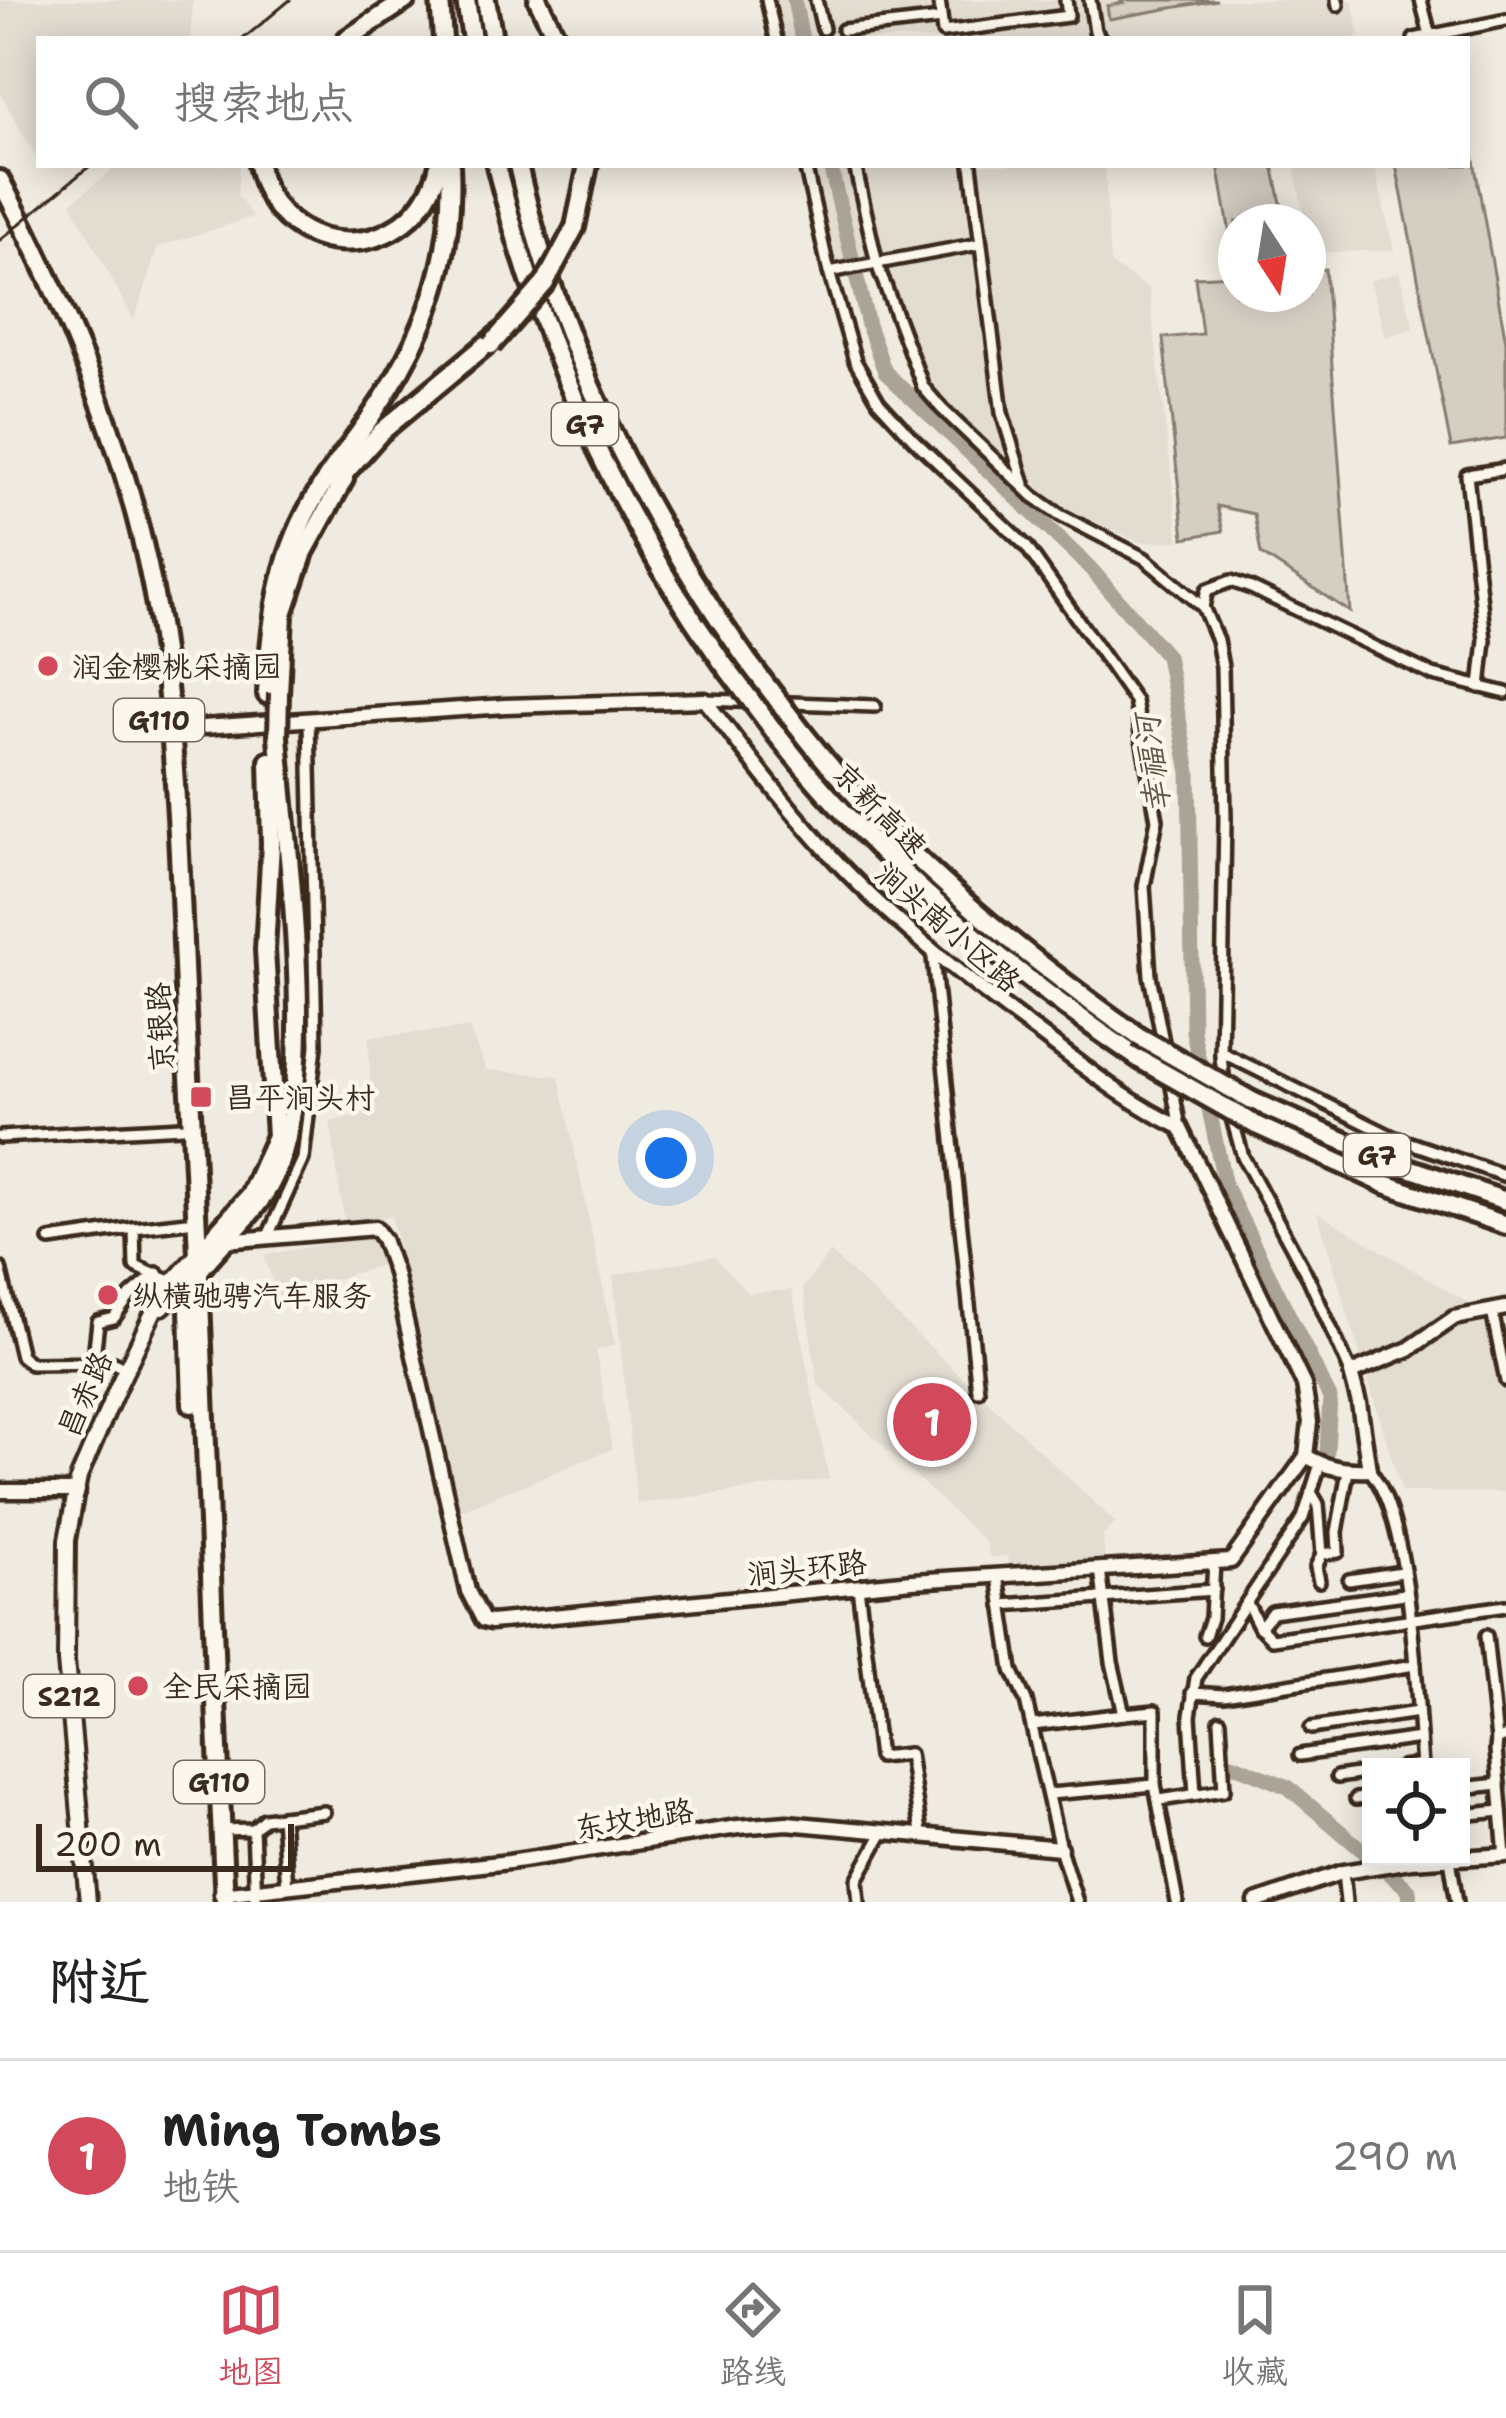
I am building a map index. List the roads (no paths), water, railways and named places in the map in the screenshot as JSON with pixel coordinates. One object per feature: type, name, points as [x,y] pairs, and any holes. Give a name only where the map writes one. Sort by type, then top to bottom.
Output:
[{"type":"highway","points":[[352,36],[406,0]]},
{"type":"highway","points":[[440,0],[443,36]]},
{"type":"highway","points":[[466,0],[472,36]]},
{"type":"highway","points":[[486,0],[493,36]]},
{"type":"highway","points":[[538,0],[556,36]]},
{"type":"highway","points":[[259,168],[266,191],[284,217],[308,234],[343,242],[381,236],[412,218],[429,194],[438,168]]},
{"type":"highway","points":[[184,1270],[250,1196],[276,1136],[265,950],[273,607],[292,542],[333,468],[403,370],[436,295],[451,221],[450,168]]},
{"type":"highway","name":"京新高速","points":[[497,168],[541,318],[572,399],[653,556],[722,662],[777,735],[871,842],[928,897],[1028,980],[1141,1060],[1256,1125],[1385,1184],[1506,1225]]},
{"type":"highway","name":"京新高速","points":[[519,168],[559,303],[634,483],[747,660],[884,829],[1038,963],[1138,1036],[1252,1101],[1394,1163],[1506,1201]]},
{"type":"highway","points":[[274,694],[283,614],[304,552],[343,481],[386,430],[491,344],[545,283],[575,226],[587,168]]},
{"type":"highway","name":"京银路","points":[[0,180],[83,356],[128,487],[157,616],[187,1222],[184,1270]]},
{"type":"highway","name":"京银路","points":[[0,203],[73,360],[117,490],[146,617],[164,726],[184,1270],[221,1898]]},
{"type":"highway","points":[[274,694],[282,613],[298,555],[338,478],[380,432],[512,321],[538,291],[575,226]]},
{"type":"highway","points":[[184,1270],[225,1241],[262,1197],[288,1134],[297,1060],[296,973],[273,736]]},
{"type":"highway","name":"京银路","points":[[209,1662],[221,1898]]},
{"type":"main road","name":"昌赤路","points":[[88,1902],[64,1605],[68,1540],[79,1478],[125,1370],[184,1270]]},
{"type":"main road","name":"昌赤路","points":[[78,1491],[159,1312],[184,1270]]},
{"type":"street","points":[[767,0],[775,36]]},
{"type":"street","points":[[816,0],[823,29]]},
{"type":"street","points":[[939,0],[943,32],[1068,16],[1066,0]]},
{"type":"street","points":[[1090,0],[1099,36]]},
{"type":"street","points":[[1421,0],[1430,35]]},
{"type":"street","points":[[843,31],[941,19]]},
{"type":"street","points":[[1426,36],[1506,20]]},
{"type":"street","points":[[806,168],[855,361],[879,402],[1026,546],[1135,701],[1156,820],[1144,886],[1150,976],[1180,1127],[1304,1385],[1310,1421],[1306,1456],[1231,1561],[1214,1562],[1211,1618],[1204,1636]]},
{"type":"street","points":[[856,168],[872,265],[923,387],[1026,489],[1060,515],[1144,558],[1203,607],[1217,640],[1222,667],[1225,819],[1221,1052],[1231,1116],[1243,1157],[1309,1279],[1360,1403],[1369,1470],[1381,1483],[1402,1572],[1421,1758]]},
{"type":"street","points":[[971,168],[1002,413],[1026,489]]},
{"type":"street","points":[[829,272],[979,244]]},
{"type":"street","points":[[1480,687],[1485,640],[1467,475],[1506,469]]},
{"type":"street","points":[[1203,607],[1207,590],[1231,581],[1433,675],[1506,693]]},
{"type":"street","points":[[164,726],[706,700],[874,706]]},
{"type":"street","name":"涧头南小区路","points":[[706,700],[841,866],[932,948],[1096,1076],[1151,1114],[1180,1127]]},
{"type":"street","points":[[267,1238],[304,1159],[316,1046],[309,719]]},
{"type":"street","points":[[932,948],[978,1391]]},
{"type":"street","points":[[1221,1052],[1393,1136],[1506,1176]]},
{"type":"street","points":[[0,1137],[182,1127]]},
{"type":"street","points":[[50,1240],[187,1222]]},
{"type":"street","points":[[134,1228],[135,1266],[184,1270]]},
{"type":"street","name":"涧头环路","points":[[225,1241],[375,1228],[383,1239],[395,1273],[468,1591],[483,1620],[1214,1562]]},
{"type":"street","points":[[0,1268],[21,1356],[32,1364],[114,1363],[125,1370]]},
{"type":"street","points":[[95,1348],[98,1322],[115,1318],[131,1295],[184,1270]]},
{"type":"street","points":[[1351,1373],[1409,1348],[1454,1318],[1499,1310],[1506,1381]]},
{"type":"street","points":[[1306,1456],[1320,1465],[1369,1470]]},
{"type":"street","points":[[1195,1794],[1190,1716],[1196,1678],[1303,1518],[1320,1465]]},
{"type":"street","points":[[1322,1554],[1339,1552],[1337,1532],[1348,1471]]},
{"type":"street","points":[[0,1491],[78,1491]]},
{"type":"street","points":[[1311,1492],[1318,1504],[1319,1581]]},
{"type":"street","points":[[1100,1569],[1124,1714]]},
{"type":"street","points":[[1348,1580],[1402,1572]]},
{"type":"street","points":[[998,1576],[1012,1670],[1033,1725],[1077,1902]]},
{"type":"street","points":[[857,1587],[879,1756],[909,1754],[921,1832]]},
{"type":"street","points":[[1002,1605],[1214,1590]]},
{"type":"street","points":[[1260,1628],[1272,1612],[1405,1594]]},
{"type":"street","points":[[1248,1605],[1272,1639],[1506,1606]]},
{"type":"street","points":[[1470,1858],[1505,1856],[1499,1784],[1502,1738],[1486,1636]]},
{"type":"street","points":[[1192,1693],[1224,1695],[1415,1665]]},
{"type":"street","points":[[1033,1725],[1155,1711],[1155,1785],[1177,1902]]},
{"type":"street","points":[[1311,1728],[1418,1712]]},
{"type":"street","points":[[1160,1801],[1224,1790],[1220,1721]]},
{"type":"street","points":[[1300,1756],[1420,1738]]},
{"type":"street","points":[[1337,1777],[1362,1773]]},
{"type":"street","points":[[1470,1787],[1499,1784]]},
{"type":"street","points":[[1049,1794],[1155,1785]]},
{"type":"street","points":[[1356,1799],[1362,1798]]},
{"type":"street","points":[[1470,1814],[1501,1811]]},
{"type":"street","points":[[221,1830],[253,1829],[264,1819],[324,1812]]},
{"type":"street","points":[[281,1817],[287,1887]]},
{"type":"street","name":"东坟地路","points":[[221,1898],[788,1823],[1060,1847]]},
{"type":"street","points":[[253,1829],[255,1896]]},
{"type":"street","points":[[859,1902],[856,1880],[884,1830]]},
{"type":"street","points":[[1256,1902],[1343,1872],[1382,1866]]},
{"type":"street","points":[[1451,1866],[1457,1902]]},
{"type":"street","points":[[1343,1872],[1346,1902]]},
{"type":"waterway","name":"幸福河","points":[[794,0],[801,36]]},
{"type":"waterway","name":"幸福河","points":[[831,168],[868,325],[885,372],[1090,568],[1167,656],[1189,772],[1193,1032],[1225,1186],[1330,1398],[1327,1451]]},
{"type":"waterway","name":"幸福河","points":[[1232,1764],[1288,1787],[1409,1890],[1410,1902]]},
{"type":"railway","points":[[247,36],[290,0]]},
{"type":"railway","points":[[0,240],[87,168]]},
{"type":"place","name":"润金樱桃采摘园","points":[[48,666]]},
{"type":"place","name":"昌平涧头村","points":[[201,1097]]},
{"type":"place","name":"纵横驰骋汽车服务","points":[[108,1295]]},
{"type":"place","name":"Ming Tombs","points":[[932,1422]]},
{"type":"place","name":"全民采摘园","points":[[138,1686]]}]
